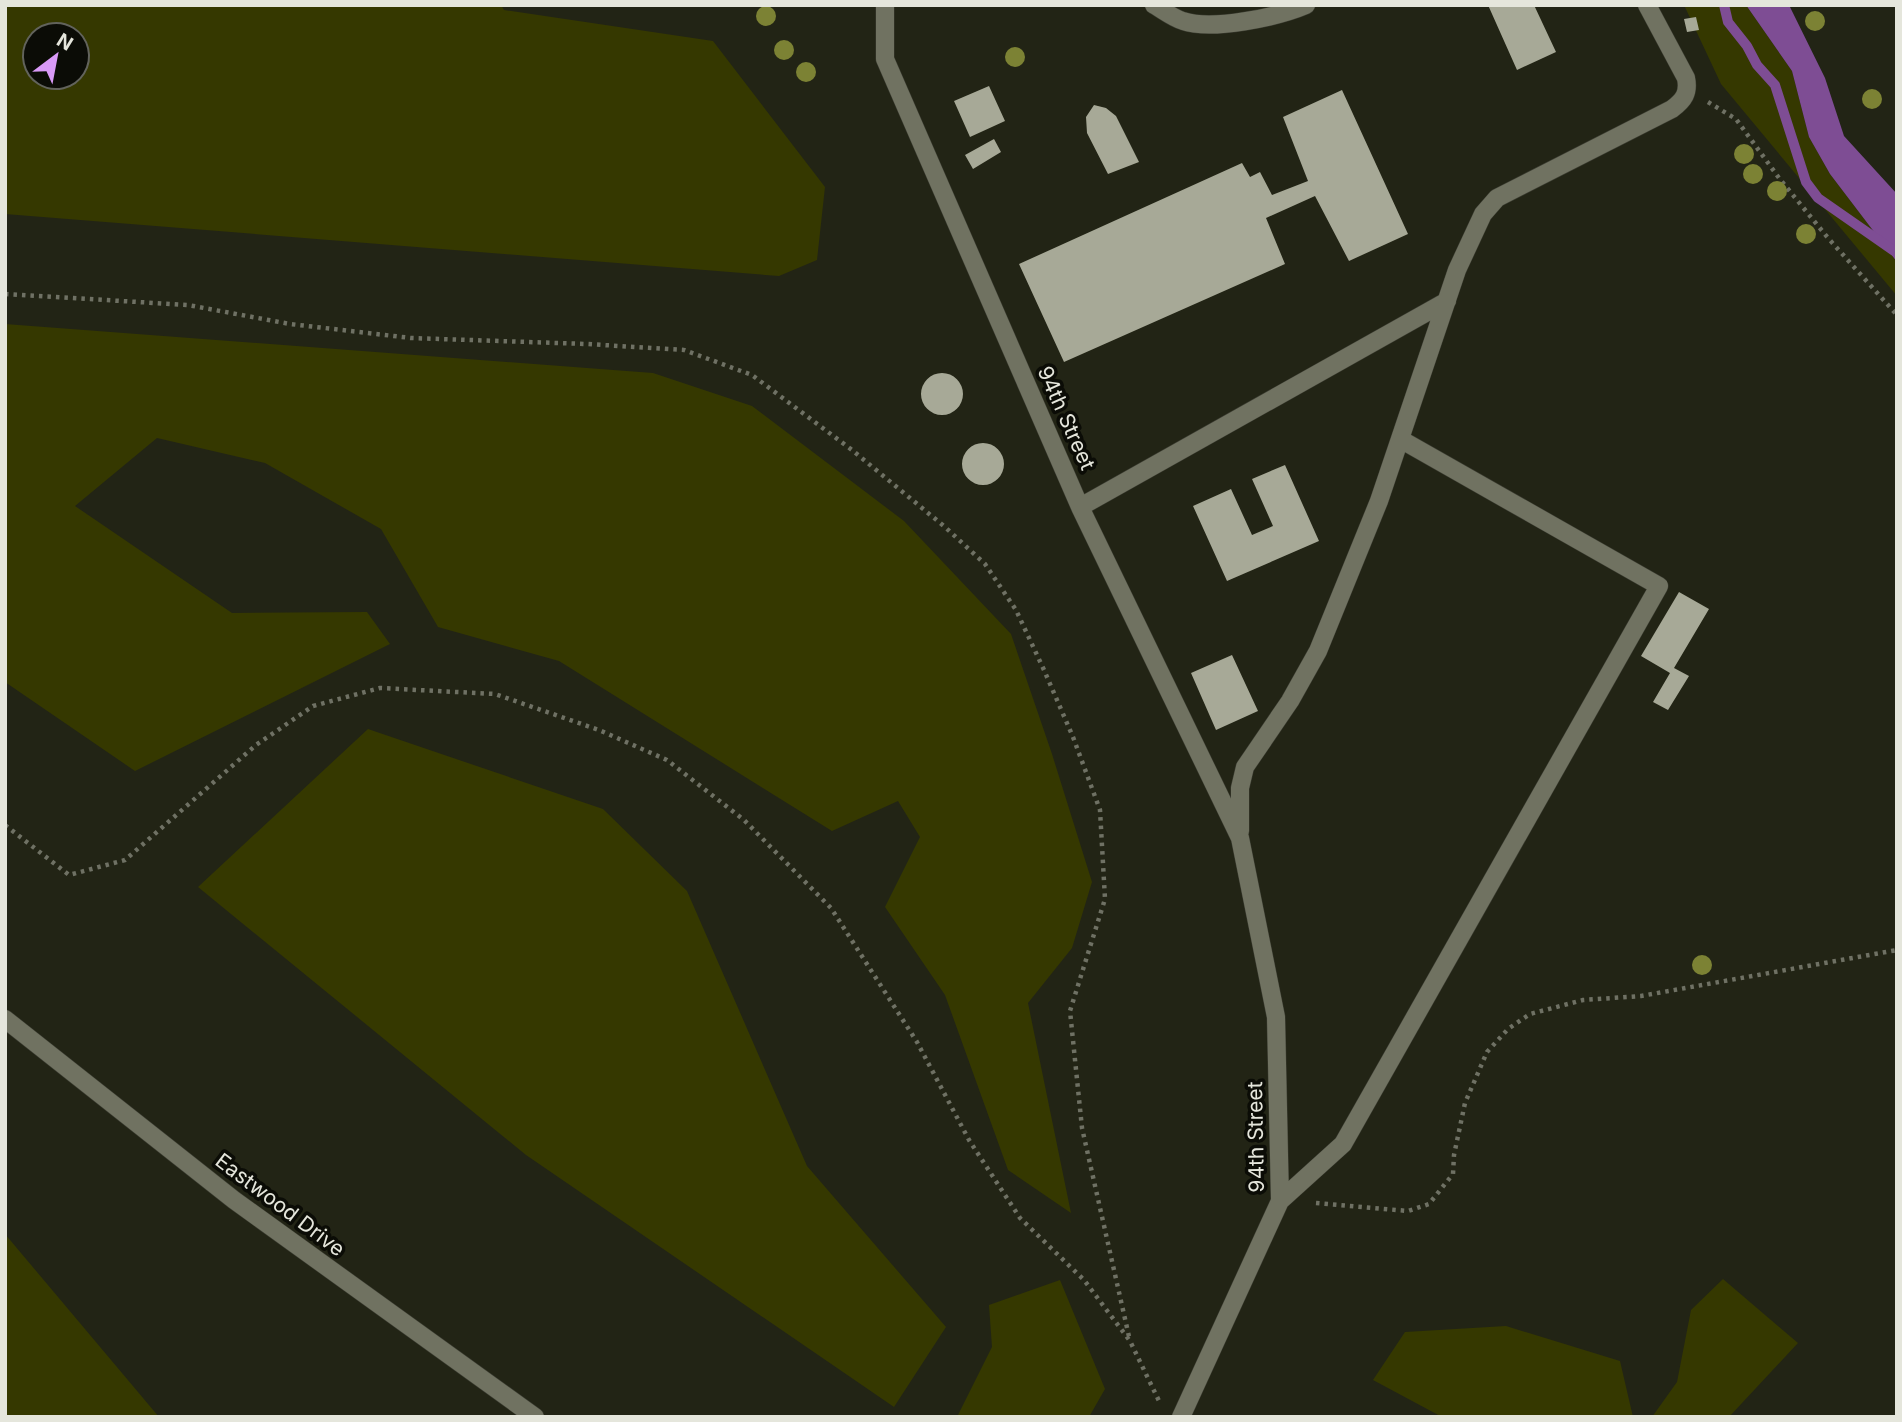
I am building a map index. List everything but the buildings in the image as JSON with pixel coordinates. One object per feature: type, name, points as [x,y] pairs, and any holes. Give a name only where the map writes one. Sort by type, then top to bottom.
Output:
[{"type":"street","name":"94th Street","points":[[885,5],[885,59],[1080,507],[1240,838]]},
{"type":"street","points":[[1154,5],[1184,22],[1225,24],[1287,13],[1306,5]]},
{"type":"street","points":[[1647,5],[1686,78],[1688,89]]},
{"type":"street","name":"94th Street","points":[[1181,1417],[1280,1201],[1276,1017],[1240,838],[1240,788],[1245,767],[1318,651],[1379,501],[1447,301],[1483,214],[1497,198],[1672,109],[1683,101],[1688,89]]},
{"type":"street","points":[[1080,507],[1447,301]]},
{"type":"street","points":[[1280,1201],[1343,1144],[1659,586],[1400,439]]},
{"type":"street","name":"Eastwood Drive","points":[[5,1019],[244,1208],[535,1417]]},
{"type":"path","points":[[1688,89],[1736,119],[1828,238],[1897,315]]},
{"type":"path","points":[[5,293],[188,305],[290,324],[411,338],[587,344],[684,351],[752,375],[852,450],[985,564],[1016,610],[1073,737],[1100,810],[1105,899],[1070,1011],[1082,1128],[1130,1341]]},
{"type":"path","points":[[5,825],[69,875],[125,859],[256,745],[313,706],[380,688],[495,694],[598,730],[667,760],[744,820],[831,908],[916,1042],[969,1140],[1020,1218],[1084,1280],[1130,1341],[1161,1406]]},
{"type":"path","points":[[1280,1201],[1408,1211],[1429,1204],[1454,1174],[1454,1155],[1465,1103],[1487,1052],[1508,1029],[1530,1014],[1583,1000],[1641,996],[1897,950]]},
{"type":"shaded area","points":[[5,5],[501,5],[504,10],[713,41],[825,187],[817,260],[779,276],[5,214]]},
{"type":"shaded area","points":[[1684,5],[1746,5],[1792,71],[1809,137],[1830,174],[1897,262],[1897,296],[1721,84]]},
{"type":"shaded area","points":[[1746,5],[1789,5],[1825,78],[1844,136],[1897,194],[1897,262],[1830,174],[1809,137],[1792,71]]},
{"type":"shaded area","points":[[5,324],[653,373],[752,406],[904,521],[1011,634],[1092,882],[1072,948],[1028,1003],[1071,1213],[1008,1170],[945,995],[885,907],[920,837],[898,801],[832,831],[559,661],[438,627],[381,529],[265,463],[157,438],[75,506],[232,613],[367,612],[390,644],[135,771],[5,682]]},
{"type":"shaded area","points":[[368,729],[603,809],[687,891],[807,1166],[946,1327],[894,1407],[526,1155],[198,887]]},
{"type":"shaded area","points":[[5,1234],[159,1417],[5,1417]]},
{"type":"shaded area","points":[[1723,1279],[1798,1343],[1729,1417],[1652,1417],[1677,1382],[1691,1310]]},
{"type":"shaded area","points":[[1060,1280],[1105,1389],[1089,1417],[957,1417],[992,1347],[989,1305]]},
{"type":"shaded area","points":[[1506,1326],[1620,1361],[1633,1417],[1442,1417],[1373,1380],[1405,1332]]},
{"type":"waterway","points":[[1724,5],[1728,22],[1747,46],[1757,65],[1775,85],[1806,182],[1818,198],[1897,253]]}]
